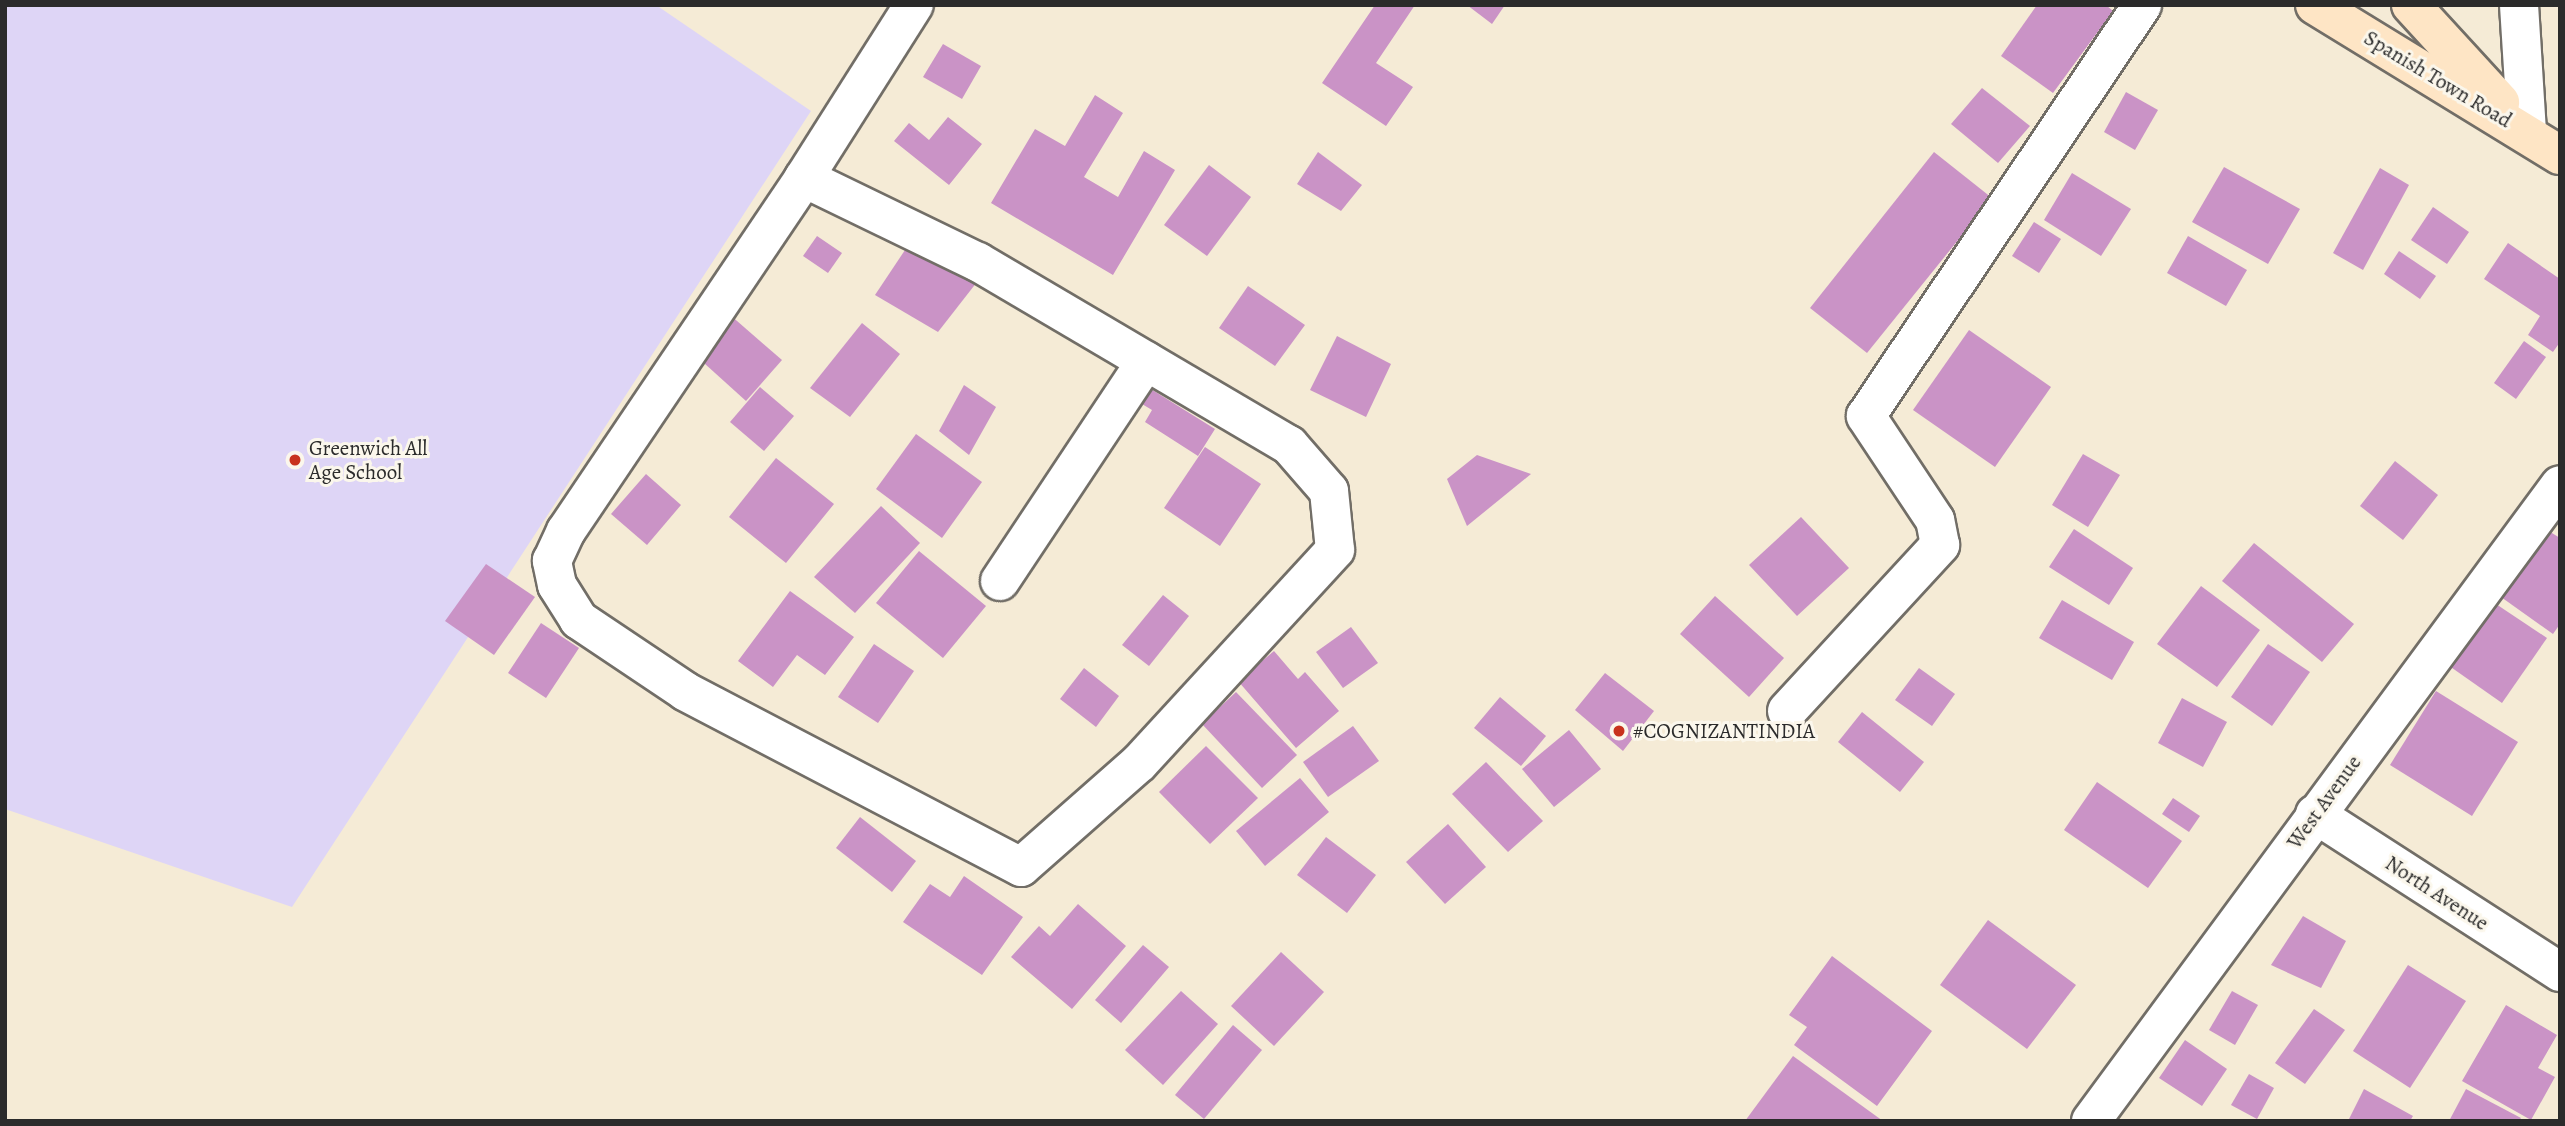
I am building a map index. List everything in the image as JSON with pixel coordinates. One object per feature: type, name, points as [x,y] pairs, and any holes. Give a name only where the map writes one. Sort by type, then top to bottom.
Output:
[{"type":"main road","name":"Spanish Town Road","points":[[2315,5],[2527,132],[2560,155]]},
{"type":"main road","points":[[2411,5],[2527,132]]},
{"type":"street","points":[[804,178],[978,262],[1289,445],[1329,491],[1335,550],[1139,763],[1021,867],[685,691],[579,620],[557,585],[552,561],[566,531],[804,178],[914,5]]},
{"type":"street","points":[[1787,711],[1940,545],[1935,520],[1866,416],[2142,5]]},
{"type":"street","points":[[2519,5],[2527,132]]},
{"type":"street","points":[[1000,581],[1146,361]]},
{"type":"street","name":"West Avenue","points":[[2091,1121],[2560,485]]},
{"type":"street","name":"North Avenue","points":[[2315,814],[2560,972]]},
{"type":"shaded area","name":"Greenwich All Age School","points":[[5,5],[656,5],[811,111],[292,907],[5,809]]},
{"type":"building","points":[[1375,5],[1415,5],[1376,63],[1413,87],[1386,126],[1322,83]]},
{"type":"building","points":[[1467,5],[1505,5],[1492,24]]},
{"type":"building","points":[[2037,5],[2106,5],[2113,11],[2053,93],[2001,56]]},
{"type":"building","points":[[943,44],[981,66],[962,99],[923,77]]},
{"type":"building","points":[[1982,88],[2030,126],[1998,163],[1951,124]]},
{"type":"building","points":[[2126,92],[2158,110],[2135,150],[2104,132]]},
{"type":"building","points":[[1095,95],[1123,113],[1084,177],[1118,197],[1144,151],[1175,170],[1113,275],[991,203],[1035,129],[1065,146]]},
{"type":"building","points":[[948,117],[982,144],[949,185],[894,141],[909,123],[929,140]]},
{"type":"building","points":[[1318,152],[1362,185],[1341,211],[1297,184]]},
{"type":"building","points":[[1934,152],[1992,198],[1867,353],[1810,308]]},
{"type":"building","points":[[1209,165],[1251,197],[1207,256],[1164,225]]},
{"type":"building","points":[[2224,167],[2300,209],[2268,264],[2192,222]]},
{"type":"building","points":[[2380,168],[2409,185],[2363,270],[2333,253]]},
{"type":"building","points":[[2072,173],[2131,209],[2101,256],[2044,220]]},
{"type":"building","points":[[2433,207],[2469,232],[2447,264],[2411,240]]},
{"type":"building","points":[[2034,222],[2061,239],[2039,273],[2012,256]]},
{"type":"building","points":[[817,236],[842,253],[828,273],[803,256]]},
{"type":"building","points":[[2188,236],[2247,270],[2226,306],[2167,273]]},
{"type":"building","points":[[2508,243],[2560,279],[2560,342],[2553,352],[2528,335],[2540,316],[2484,279]]},
{"type":"building","points":[[905,250],[977,282],[938,332],[875,295]]},
{"type":"building","points":[[2399,251],[2436,276],[2420,299],[2384,274]]},
{"type":"building","points":[[1248,286],[1305,325],[1275,366],[1219,328]]},
{"type":"building","points":[[729,314],[782,360],[746,401],[694,354]]},
{"type":"building","points":[[862,323],[900,354],[850,417],[810,388]]},
{"type":"building","points":[[1969,330],[2051,387],[1995,467],[1913,410]]},
{"type":"building","points":[[1337,336],[1391,364],[1366,417],[1310,390]]},
{"type":"building","points":[[2524,341],[2546,357],[2516,399],[2494,383]]},
{"type":"building","points":[[964,385],[996,407],[969,455],[939,431]]},
{"type":"building","points":[[1146,386],[1215,429],[1198,456],[1145,422],[1152,410],[1137,401]]},
{"type":"building","points":[[760,387],[794,416],[764,451],[730,422]]},
{"type":"building","points":[[916,434],[982,482],[942,538],[876,489]]},
{"type":"building","points":[[1205,447],[1261,484],[1220,546],[1164,508]]},
{"type":"building","points":[[2083,454],[2120,475],[2088,527],[2052,505]]},
{"type":"building","points":[[1477,455],[1531,474],[1467,526],[1447,479]]},
{"type":"building","points":[[776,458],[834,504],[786,563],[729,517]]},
{"type":"building","points":[[2395,461],[2438,495],[2403,540],[2360,506]]},
{"type":"building","points":[[646,474],[681,505],[647,545],[611,514]]},
{"type":"building","points":[[881,506],[920,543],[855,613],[814,577]]},
{"type":"building","points":[[1801,517],[1849,568],[1797,616],[1749,565]]},
{"type":"building","points":[[2074,529],[2133,568],[2109,605],[2049,567]]},
{"type":"building","points":[[2547,530],[2560,538],[2560,624],[2553,634],[2501,597]]},
{"type":"building","points":[[2254,543],[2354,624],[2322,662],[2222,581]]},
{"type":"building","points":[[919,551],[986,606],[943,658],[876,603]]},
{"type":"building","points":[[486,564],[535,597],[494,655],[445,621]]},
{"type":"building","points":[[2201,586],[2260,630],[2217,687],[2157,644]]},
{"type":"building","points":[[790,591],[854,637],[825,675],[797,655],[773,687],[738,661]]},
{"type":"building","points":[[1163,595],[1189,616],[1149,666],[1122,645]]},
{"type":"building","points":[[1715,596],[1784,658],[1749,697],[1680,634]]},
{"type":"building","points":[[2062,600],[2134,642],[2112,680],[2039,638]]},
{"type":"building","points":[[2490,600],[2547,638],[2502,703],[2445,663]]},
{"type":"building","points":[[541,623],[579,648],[546,698],[508,673]]},
{"type":"building","points":[[1351,627],[1378,663],[1343,688],[1316,652]]},
{"type":"building","points":[[874,644],[914,671],[878,723],[838,697]]},
{"type":"building","points":[[2268,644],[2310,672],[2272,726],[2231,697]]},
{"type":"building","points":[[1274,651],[1298,679],[1305,672],[1339,711],[1296,748],[1238,681]]},
{"type":"building","points":[[1084,668],[1119,696],[1096,727],[1060,699]]},
{"type":"building","points":[[1919,668],[1955,694],[1932,726],[1895,700]]},
{"type":"building","name":"#COGNIZANTINDIA","points":[[1605,673],[1654,711],[1623,751],[1575,710]]},
{"type":"building","points":[[2436,691],[2518,742],[2472,816],[2390,765]]},
{"type":"building","points":[[1236,692],[1297,755],[1262,788],[1202,724]]},
{"type":"building","points":[[1500,697],[1546,736],[1521,766],[1474,728]]},
{"type":"building","points":[[2182,698],[2227,722],[2203,767],[2158,743]]},
{"type":"building","points":[[1862,712],[1924,762],[1900,792],[1838,742]]},
{"type":"building","points":[[1353,726],[1379,761],[1328,797],[1303,762]]},
{"type":"building","points":[[1569,730],[1601,769],[1554,807],[1522,769]]},
{"type":"building","points":[[1206,746],[1258,798],[1210,844],[1159,792]]},
{"type":"building","points":[[1486,762],[1543,821],[1508,852],[1452,794]]},
{"type":"building","points":[[1300,778],[1329,812],[1265,866],[1236,831]]},
{"type":"building","points":[[2097,782],[2182,841],[2148,888],[2064,830]]},
{"type":"building","points":[[2173,798],[2200,816],[2189,832],[2162,814]]},
{"type":"building","points":[[860,817],[916,861],[892,892],[836,848]]},
{"type":"building","points":[[1448,824],[1486,867],[1445,904],[1406,862]]},
{"type":"building","points":[[1326,837],[1376,875],[1347,913],[1297,875]]},
{"type":"building","points":[[964,876],[1023,917],[982,975],[903,922],[930,884],[950,897]]},
{"type":"building","points":[[1078,904],[1126,946],[1072,1009],[1011,957],[1039,926],[1050,936]]},
{"type":"building","points":[[2303,916],[2346,941],[2321,988],[2271,965]]},
{"type":"building","points":[[1988,920],[2076,985],[2027,1049],[1940,985]]},
{"type":"building","points":[[1143,945],[1169,967],[1121,1023],[1095,1000]]},
{"type":"building","points":[[1281,952],[1324,992],[1274,1046],[1231,1006]]},
{"type":"building","points":[[1832,956],[1932,1031],[1877,1106],[1794,1045],[1807,1027],[1789,1015]]},
{"type":"building","points":[[2408,965],[2466,1001],[2410,1088],[2353,1051]]},
{"type":"building","points":[[1181,991],[1218,1024],[1163,1085],[1125,1050]]},
{"type":"building","points":[[2232,991],[2258,1005],[2235,1045],[2209,1030]]},
{"type":"building","points":[[2506,1005],[2557,1035],[2538,1068],[2555,1077],[2531,1120],[2462,1081]]},
{"type":"building","points":[[2314,1009],[2345,1030],[2305,1084],[2275,1063]]},
{"type":"building","points":[[1233,1025],[1262,1050],[1204,1119],[1175,1095]]},
{"type":"building","points":[[2185,1040],[2227,1069],[2202,1106],[2159,1078]]},
{"type":"building","points":[[1793,1056],[1883,1121],[1745,1121]]},
{"type":"building","points":[[2249,1074],[2274,1088],[2257,1119],[2231,1105]]},
{"type":"building","points":[[2364,1089],[2413,1116],[2410,1121],[2348,1121]]},
{"type":"building","points":[[2466,1089],[2521,1118],[2519,1121],[2449,1121]]},
{"type":"place","name":"Greenwich All Age School","points":[[295,460]]},
{"type":"place","name":"#COGNIZANTINDIA","points":[[1619,731]]}]
